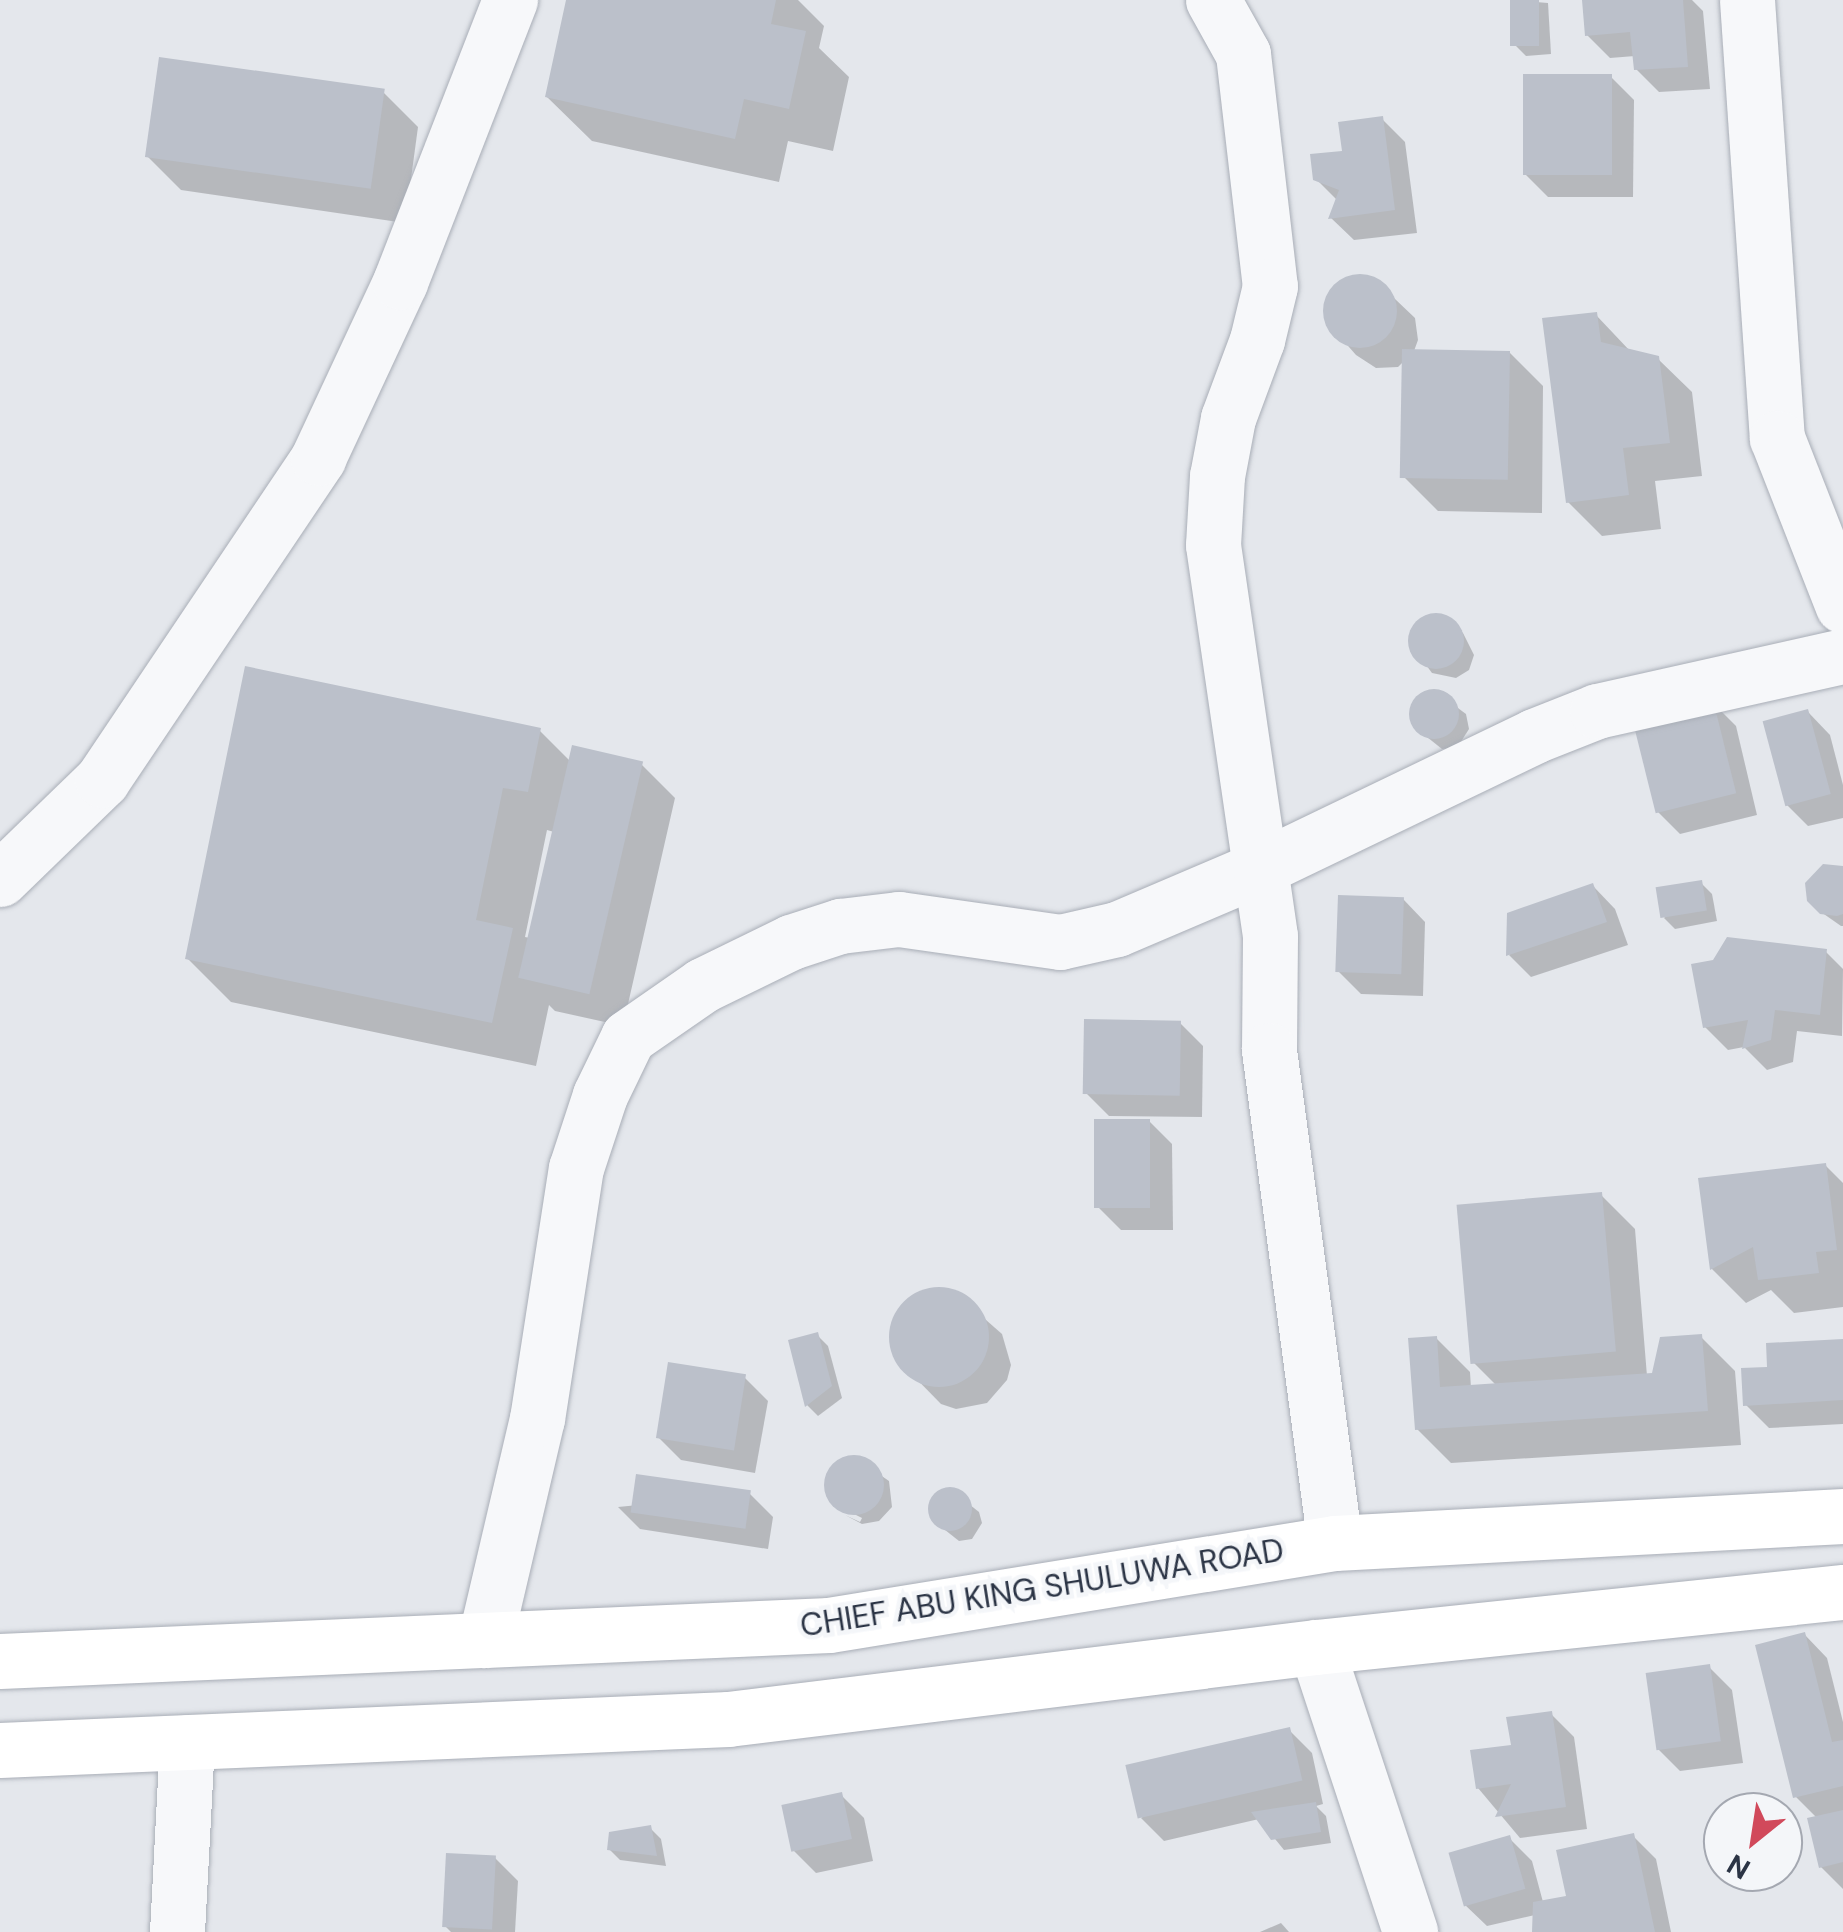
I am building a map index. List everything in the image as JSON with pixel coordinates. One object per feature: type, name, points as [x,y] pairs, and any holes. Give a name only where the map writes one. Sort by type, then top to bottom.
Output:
[{"type":"street","points":[[0,879],[102,780],[318,458],[400,282],[510,0]]},
{"type":"street","points":[[1213,0],[1242,54],[1270,286],[1257,340],[1228,418],[1217,476],[1213,545],[1270,936],[1269,1050],[1335,1543]]},
{"type":"street","points":[[1747,0],[1778,438],[1843,606]]},
{"type":"street","points":[[485,1640],[537,1420],[576,1168],[600,1095],[628,1038],[703,985],[792,942],[840,926],[899,919],[1060,942],[1117,929],[1260,868],[1534,736],[1597,711],[1843,656]]},
{"type":"street","name":"CHIEF ABU KING SHULUWA ROAD","points":[[0,1661],[828,1625],[1335,1543],[1843,1516]]},
{"type":"street","points":[[0,1750],[728,1719],[1316,1647],[1843,1592]]},
{"type":"street","points":[[1316,1647],[1410,1932]]},
{"type":"street","points":[[177,1932],[187,1742]]},
{"type":"building","points":[[566,0],[776,0],[771,24],[806,31],[789,109],[744,99],[735,139],[545,97]]},
{"type":"building","points":[[1510,0],[1539,0],[1539,46],[1510,46]]},
{"type":"building","points":[[1582,0],[1683,0],[1688,67],[1634,70],[1630,32],[1585,36]]},
{"type":"building","points":[[159,57],[385,89],[371,189],[145,157]]},
{"type":"building","points":[[1523,74],[1612,74],[1612,175],[1523,175]]},
{"type":"building","points":[[1383,116],[1395,210],[1328,219],[1339,190],[1313,180],[1310,154],[1342,151],[1338,122]]},
{"type":"building","points":[[1360,274],[1386,285],[1397,311],[1386,337],[1360,348],[1334,337],[1323,311],[1334,285]]},
{"type":"building","points":[[1597,312],[1601,342],[1659,356],[1670,443],[1623,448],[1629,495],[1566,503],[1542,318]]},
{"type":"building","points":[[1402,349],[1510,351],[1508,480],[1400,478]]},
{"type":"building","points":[[1436,613],[1456,621],[1464,641],[1456,661],[1436,669],[1416,661],[1408,641],[1416,621]]},
{"type":"building","points":[[245,666],[541,728],[528,792],[503,788],[476,920],[513,928],[492,1023],[185,959]]},
{"type":"building","points":[[1424,690],[1444,690],[1458,704],[1458,724],[1444,738],[1424,738],[1410,724],[1410,704]]},
{"type":"building","points":[[1713,700],[1736,793],[1656,813],[1632,720]]},
{"type":"building","points":[[1808,709],[1831,794],[1785,806],[1763,721]]},
{"type":"building","points":[[572,745],[643,761],[589,994],[518,978]]},
{"type":"building","points":[[1823,864],[1843,866],[1843,914],[1837,916],[1820,914],[1807,901],[1805,883]]},
{"type":"building","points":[[1702,880],[1707,911],[1660,918],[1656,887]]},
{"type":"building","points":[[1593,883],[1607,922],[1506,956],[1507,913]]},
{"type":"building","points":[[1338,895],[1404,897],[1401,974],[1335,972]]},
{"type":"building","points":[[1727,937],[1827,949],[1820,1015],[1775,1010],[1771,1040],[1742,1049],[1748,1020],[1703,1028],[1691,964],[1713,960]]},
{"type":"building","points":[[1084,1019],[1181,1021],[1180,1096],[1083,1094]]},
{"type":"building","points":[[1094,1119],[1150,1119],[1150,1208],[1094,1208]]},
{"type":"building","points":[[1826,1163],[1837,1250],[1816,1252],[1819,1273],[1758,1280],[1753,1247],[1710,1270],[1698,1178]]},
{"type":"building","points":[[1602,1192],[1616,1351],[1471,1364],[1457,1205]]},
{"type":"building","points":[[939,1287],[967,1295],[981,1309],[989,1337],[981,1365],[967,1379],[939,1387],[911,1379],[897,1365],[889,1337],[897,1309],[911,1295]]},
{"type":"building","points":[[818,1332],[832,1386],[805,1407],[788,1340]]},
{"type":"building","points":[[1702,1334],[1708,1411],[1415,1430],[1408,1338],[1437,1336],[1440,1387],[1652,1373],[1660,1337]]},
{"type":"building","points":[[1843,1339],[1843,1400],[1743,1406],[1741,1368],[1767,1367],[1766,1343]]},
{"type":"building","points":[[668,1362],[746,1374],[734,1450],[656,1438]]},
{"type":"building","points":[[854,1455],[875,1464],[884,1485],[875,1506],[854,1515],[833,1506],[824,1485],[833,1464]]},
{"type":"building","points":[[636,1474],[751,1490],[745,1529],[631,1513]]},
{"type":"building","points":[[950,1487],[965,1494],[972,1509],[965,1524],[950,1531],[935,1524],[928,1509],[935,1494]]},
{"type":"building","points":[[1805,1632],[1832,1742],[1843,1740],[1843,1786],[1803,1796],[1803,1792],[1792,1792],[1755,1645]]},
{"type":"building","points":[[1710,1664],[1721,1741],[1656,1750],[1646,1673]]},
{"type":"building","points":[[1552,1711],[1566,1807],[1495,1817],[1511,1784],[1476,1789],[1470,1750],[1511,1745],[1506,1717]]},
{"type":"building","points":[[1290,1727],[1302,1781],[1138,1819],[1125,1765]]},
{"type":"building","points":[[842,1792],[852,1839],[791,1852],[781,1805]]},
{"type":"building","points":[[1316,1802],[1321,1832],[1271,1840],[1251,1812]]},
{"type":"building","points":[[1843,1810],[1843,1862],[1819,1868],[1807,1818]]},
{"type":"building","points":[[651,1825],[657,1856],[607,1850],[609,1832]]},
{"type":"building","points":[[1634,1833],[1655,1932],[1532,1932],[1533,1902],[1566,1896],[1556,1850]]},
{"type":"building","points":[[1510,1835],[1525,1889],[1464,1906],[1448,1853]]},
{"type":"building","points":[[446,1853],[496,1856],[492,1930],[442,1927]]}]
